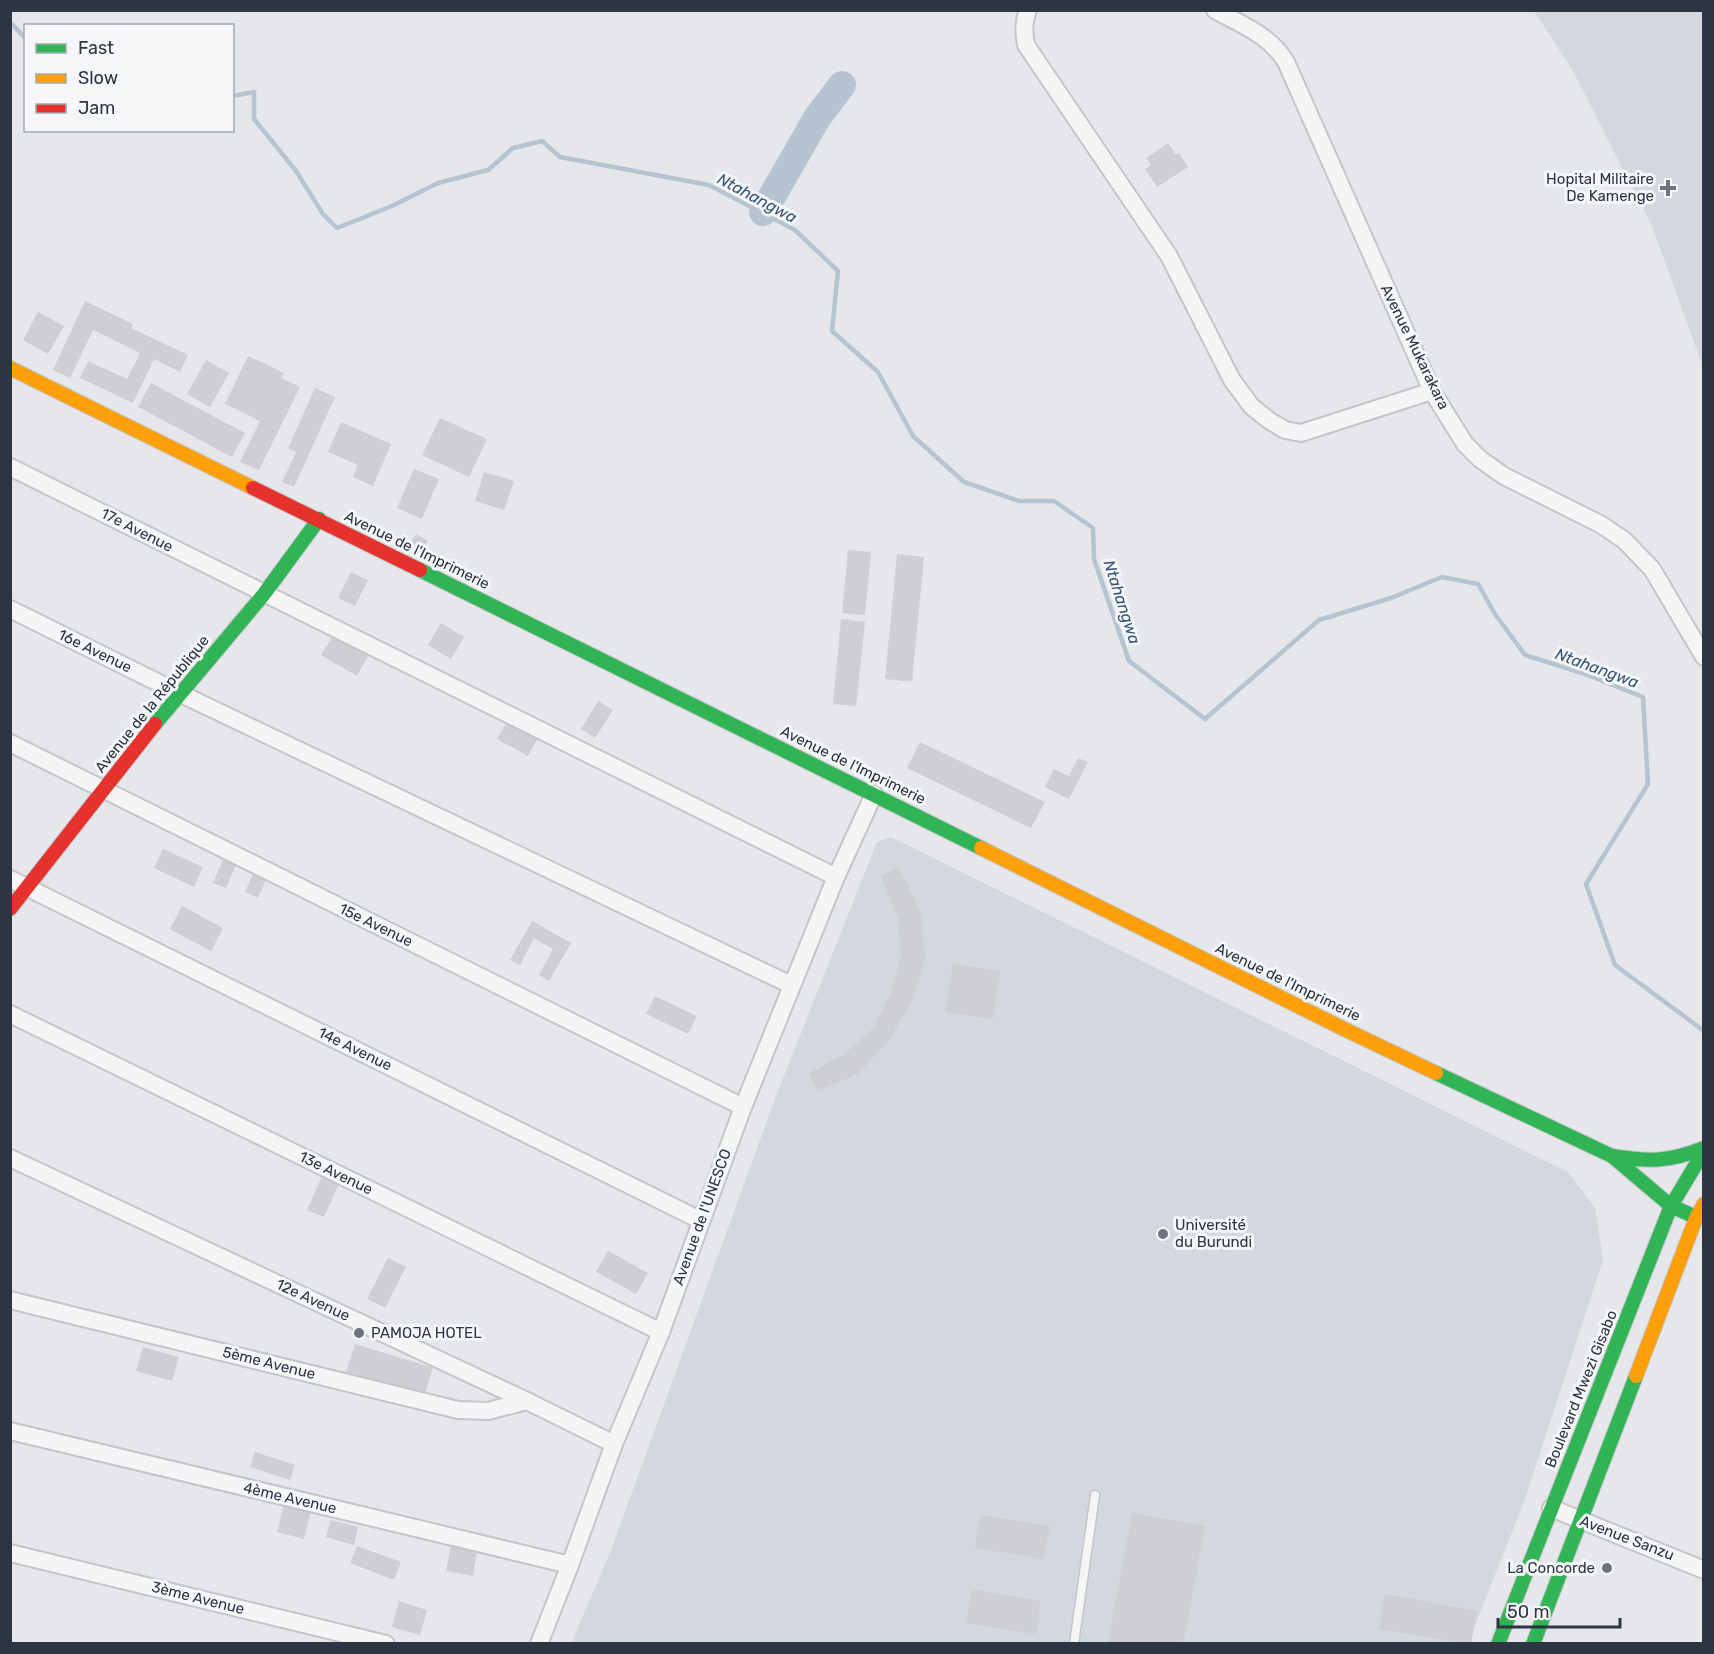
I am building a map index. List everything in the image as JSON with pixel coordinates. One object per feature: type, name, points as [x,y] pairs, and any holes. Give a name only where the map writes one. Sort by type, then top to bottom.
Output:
[{"type":"street","points":[[1028,10],[1024,21],[1026,45],[1169,256],[1232,380],[1252,407],[1285,430],[1302,433],[1432,392]]},
{"type":"street","name":"Avenue Mukarakara","points":[[1215,10],[1268,39],[1286,62],[1432,392],[1465,444],[1480,459],[1504,476],[1600,524],[1624,540],[1652,569],[1704,657]]},
{"type":"street","name":"Avenue de l'Imprimerie","points":[[10,368],[1335,1024],[1612,1156],[1671,1206],[1696,1218]]},
{"type":"street","name":"17e Avenue","points":[[10,467],[836,877]]},
{"type":"street","name":"Avenue de la République","points":[[10,909],[179,693],[264,594],[319,519]]},
{"type":"street","name":"16e Avenue","points":[[10,609],[179,693],[791,985]]},
{"type":"street","name":"15e Avenue","points":[[10,743],[743,1107]]},
{"type":"street","name":"Avenue de l'UNESCO","points":[[538,1644],[570,1565],[614,1444],[661,1332],[700,1220],[791,985],[874,794]]},
{"type":"street","name":"14e Avenue","points":[[10,879],[700,1220]]},
{"type":"street","name":"13e Avenue","points":[[10,1014],[661,1332]]},
{"type":"street","points":[[1612,1156],[1659,1162],[1704,1149]]},
{"type":"street","name":"Boulevard Mwezi Gisabo","points":[[1498,1644],[1671,1206],[1704,1149]]},
{"type":"street","name":"12e Avenue","points":[[10,1158],[614,1444]]},
{"type":"street","points":[[1533,1644],[1696,1218],[1704,1204]]},
{"type":"street","name":"5ème Avenue","points":[[10,1300],[458,1410],[488,1412],[527,1401]]},
{"type":"street","name":"4ème Avenue","points":[[10,1431],[570,1565]]},
{"type":"street","name":"Avenue Sanzu","points":[[1551,1508],[1704,1570]]},
{"type":"street","name":"3ème Avenue","points":[[10,1553],[386,1644]]},
{"type":"lane","points":[[1074,1644],[1095,1495]]},
{"type":"shaded area","name":"Hopital Militaire De Kamenge","points":[[1534,11],[1703,11],[1703,367],[1652,226],[1573,71]]},
{"type":"shaded area","name":"Université du Burundi","points":[[891,837],[1568,1172],[1595,1208],[1603,1260],[1524,1502],[1468,1643],[571,1644],[610,1553],[776,1096],[877,842]]},
{"type":"building","points":[[1168,143],[1176,155],[1179,153],[1188,167],[1157,187],[1145,169],[1151,165],[1146,158]]},
{"type":"building","points":[[85,301],[133,324],[131,328],[188,355],[180,372],[154,359],[133,403],[80,378],[88,361],[127,379],[140,353],[93,330],[70,378],[53,370]]},
{"type":"building","points":[[38,312],[64,326],[48,354],[23,340]]},
{"type":"building","points":[[248,356],[284,373],[281,378],[300,387],[259,470],[240,462],[260,421],[225,404]]},
{"type":"building","points":[[206,360],[229,373],[210,407],[187,394]]},
{"type":"building","points":[[151,383],[245,433],[232,457],[138,407]]},
{"type":"building","points":[[315,388],[335,397],[294,487],[282,482],[296,452],[288,448]]},
{"type":"building","points":[[440,418],[487,439],[469,477],[422,455]]},
{"type":"building","points":[[341,422],[391,444],[373,486],[353,477],[358,465],[328,452]]},
{"type":"building","points":[[414,469],[439,479],[422,519],[397,508]]},
{"type":"building","points":[[484,472],[514,481],[504,510],[475,501]]},
{"type":"building","points":[[416,534],[428,541],[422,551],[410,544]]},
{"type":"building","points":[[848,550],[871,552],[865,615],[842,613]]},
{"type":"building","points":[[897,554],[924,557],[912,682],[885,679]]},
{"type":"building","points":[[351,572],[368,580],[355,606],[338,598]]},
{"type":"building","points":[[841,619],[865,622],[856,706],[833,704]]},
{"type":"building","points":[[441,623],[464,637],[451,659],[428,645]]},
{"type":"building","points":[[333,636],[368,656],[357,676],[321,655]]},
{"type":"building","points":[[598,701],[613,710],[595,738],[581,729]]},
{"type":"building","points":[[509,718],[540,734],[528,756],[497,739]]},
{"type":"building","points":[[920,742],[1045,802],[1031,828],[907,768]]},
{"type":"building","points":[[1078,758],[1088,762],[1069,799],[1045,787],[1054,769],[1069,776]]},
{"type":"building","points":[[163,849],[203,867],[194,887],[154,868]]},
{"type":"building","points":[[225,855],[238,860],[226,888],[213,883]]},
{"type":"building","points":[[256,867],[269,873],[258,898],[245,892]]},
{"type":"building","points":[[899,867],[921,913],[925,958],[912,1002],[888,1041],[858,1074],[818,1090],[809,1073],[846,1053],[873,1028],[891,993],[901,957],[898,918],[881,876]]},
{"type":"building","points":[[182,906],[223,928],[211,951],[170,929]]},
{"type":"building","points":[[532,921],[571,943],[549,981],[539,975],[553,949],[534,938],[520,965],[510,960]]},
{"type":"building","points":[[953,964],[1000,971],[993,1019],[945,1012]]},
{"type":"building","points":[[655,996],[697,1016],[688,1034],[646,1014]]},
{"type":"building","points":[[323,1174],[340,1181],[324,1217],[307,1210]]},
{"type":"building","points":[[608,1251],[648,1273],[636,1294],[596,1272]]},
{"type":"building","points":[[388,1258],[406,1267],[385,1308],[367,1299]]},
{"type":"building","points":[[355,1344],[433,1368],[424,1396],[346,1372]]},
{"type":"building","points":[[143,1347],[179,1357],[172,1381],[136,1371]]},
{"type":"building","points":[[255,1452],[295,1465],[290,1480],[250,1467]]},
{"type":"building","points":[[284,1504],[311,1511],[304,1539],[277,1532]]},
{"type":"building","points":[[1132,1513],[1205,1526],[1183,1644],[1108,1644]]},
{"type":"building","points":[[980,1515],[1050,1526],[1044,1559],[975,1548]]},
{"type":"building","points":[[331,1520],[358,1527],[354,1545],[326,1537]]},
{"type":"building","points":[[357,1546],[401,1562],[394,1580],[350,1563]]},
{"type":"building","points":[[451,1546],[477,1551],[473,1576],[446,1571]]},
{"type":"building","points":[[972,1590],[1041,1601],[1036,1634],[966,1623]]},
{"type":"building","points":[[1385,1594],[1477,1611],[1471,1644],[1379,1629]]},
{"type":"building","points":[[399,1601],[427,1610],[420,1635],[392,1627]]},
{"type":"waterway","name":"Ntahangwa","points":[[10,22],[24,37]]},
{"type":"waterway","points":[[763,212],[817,118],[842,85]]},
{"type":"waterway","name":"Ntahangwa","points":[[234,96],[254,92],[254,119],[296,171],[323,214],[337,228],[392,206],[438,183],[488,170],[513,148],[542,141],[560,157],[709,185],[795,230],[838,271],[832,331],[878,372],[913,436],[964,482],[1019,501],[1054,501],[1093,528],[1094,559],[1129,661],[1205,719],[1319,620],[1391,598],[1442,577],[1478,584],[1495,614],[1525,655],[1582,673],[1643,697],[1648,784],[1586,884],[1615,965],[1704,1031]]},
{"type":"traffic: fast","points":[[155,724],[264,594],[319,519]]},
{"type":"traffic: fast","points":[[420,570],[981,848]]},
{"type":"traffic: fast","points":[[1436,1073],[1612,1156],[1671,1206],[1689,1214]]},
{"type":"traffic: fast","points":[[1612,1156],[1659,1159],[1680,1156],[1704,1148]]},
{"type":"traffic: fast","points":[[1498,1644],[1671,1206],[1704,1151]]},
{"type":"traffic: fast","points":[[1533,1644],[1636,1376]]},
{"type":"traffic: slow","points":[[10,368],[253,488]]},
{"type":"traffic: slow","points":[[981,848],[1436,1073]]},
{"type":"traffic: slow","points":[[1636,1376],[1696,1218],[1704,1204]]},
{"type":"traffic: jam","points":[[253,488],[420,570]]},
{"type":"traffic: jam","points":[[10,909],[155,724]]},
{"type":"place","name":"Hopital Militaire De Kamenge","points":[[1668,188]]},
{"type":"place","name":"Université du Burundi","points":[[1163,1234]]},
{"type":"place","name":"PAMOJA HOTEL","points":[[359,1333]]},
{"type":"place","name":"La Concorde","points":[[1607,1568]]}]
